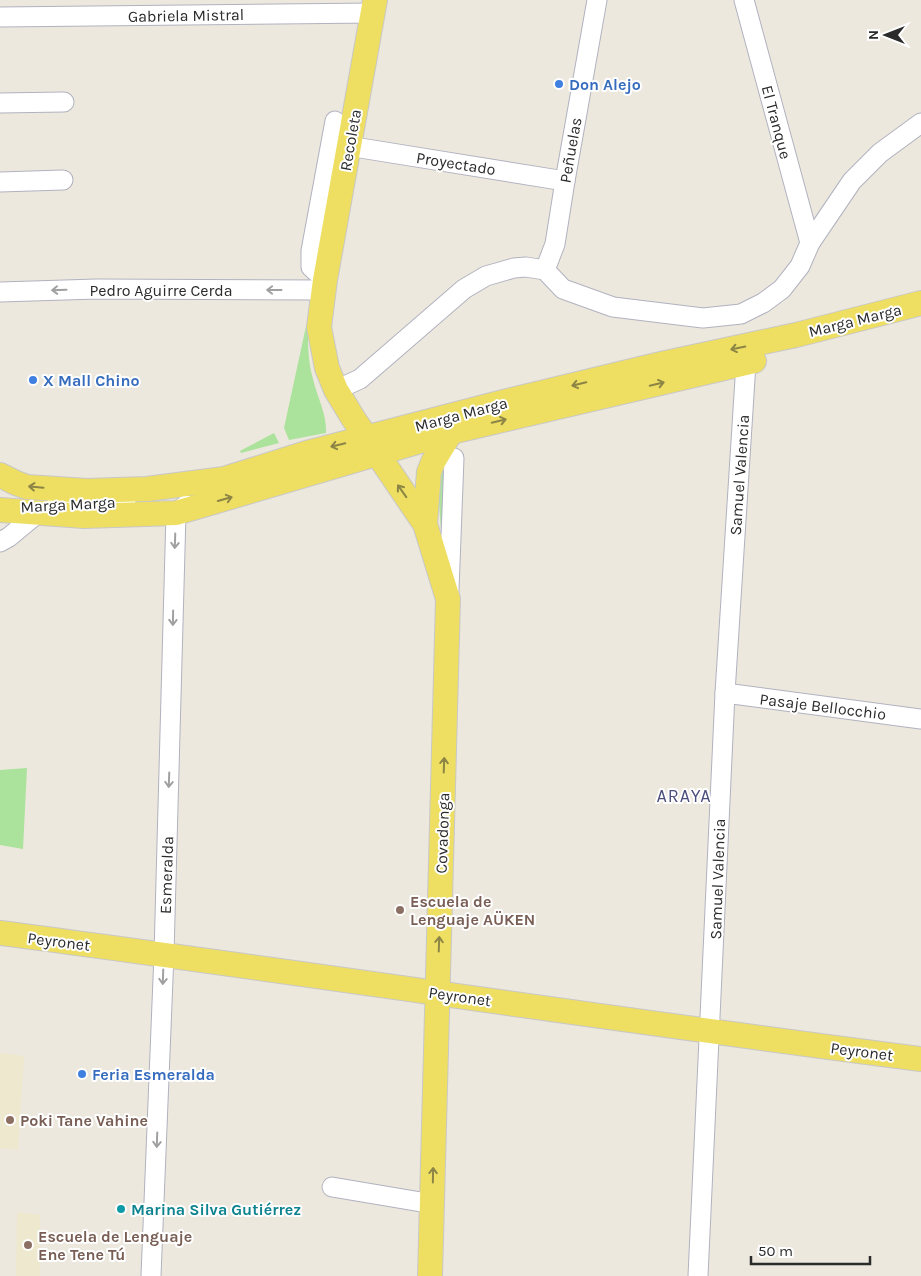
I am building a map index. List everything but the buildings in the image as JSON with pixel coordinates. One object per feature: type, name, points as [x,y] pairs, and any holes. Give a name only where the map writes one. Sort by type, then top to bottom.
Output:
[{"type":"main road","name":"Recoleta","points":[[365,6],[348,146],[324,285],[319,328],[327,368],[336,390],[371,446]]},
{"type":"main road","name":"Marga Marga","points":[[0,509],[84,516],[176,513],[509,401],[661,364],[796,335],[921,303]]},
{"type":"main road","name":"Marga Marga","points":[[215,483],[310,452],[371,446],[451,432],[746,363],[921,319]]},
{"type":"main road","points":[[425,524],[429,472],[451,432]]},
{"type":"main road","name":"Covadonga","points":[[371,446],[425,524],[448,599],[430,1276]]},
{"type":"main road","points":[[0,475],[27,487],[87,491],[147,490],[215,483]]},
{"type":"main road","name":"Peyronet","points":[[0,933],[921,1059]]},
{"type":"street","name":"Peñuelas","points":[[545,270],[555,244],[564,181],[597,0]]},
{"type":"street","name":"El Tranque","points":[[744,0],[810,243]]},
{"type":"street","name":"Gabriela Mistral","points":[[0,17],[365,6]]},
{"type":"street","points":[[0,103],[64,102]]},
{"type":"street","name":"Recoleta","points":[[324,285],[311,266],[311,251],[335,121]]},
{"type":"street","points":[[336,390],[360,379],[464,289],[486,276],[514,268],[526,267],[545,270],[564,289],[613,307],[703,318],[741,314],[763,303],[782,289],[794,275],[810,243],[852,181],[880,154],[921,123]]},
{"type":"street","name":"Proyectado","points":[[348,146],[564,181]]},
{"type":"street","points":[[1,174],[62,180]]},
{"type":"street","name":"Pedro Aguirre Cerda","points":[[0,292],[324,285]]},
{"type":"street","name":"Samuel Valencia","points":[[698,1276],[725,694],[746,363]]},
{"type":"street","name":"Covadonga","points":[[448,599],[454,458]]},
{"type":"street","points":[[176,513],[215,483]]},
{"type":"street","name":"Marga Marga","points":[[0,509],[167,498],[215,483]]},
{"type":"street","name":"Marga Marga","points":[[0,542],[38,513]]},
{"type":"street","name":"Esmeralda","points":[[151,1276],[164,954],[176,513]]},
{"type":"street","name":"Pasaje Bellocchio","points":[[725,694],[921,719]]},
{"type":"street","points":[[332,1188],[433,1204]]},
{"type":"shaded area","name":"Poki Tane Vahine","points":[[0,1053],[24,1056],[18,1150],[0,1148]]},
{"type":"shaded area","name":"Escuela de Lenguaje Ene Tene Tú","points":[[17,1212],[40,1215],[40,1276],[16,1276]]},
{"type":"green space","points":[[308,317],[308,348],[311,371],[323,412],[326,433],[289,440],[284,428]]},
{"type":"green space","points":[[274,433],[279,443],[241,453],[240,451]]},
{"type":"green space","points":[[445,454],[448,532],[441,530],[439,501],[440,473]]},
{"type":"green space","points":[[27,768],[23,849],[0,845],[0,770]]},
{"type":"place","name":"Don Alejo","points":[[559,84]]},
{"type":"place","name":"X Mall Chino","points":[[33,380]]},
{"type":"place","name":"Escuela de Lenguaje AÜKEN","points":[[400,910]]},
{"type":"place","name":"Feria Esmeralda","points":[[82,1074]]},
{"type":"place","name":"Poki Tane Vahine","points":[[10,1120]]},
{"type":"place","name":"Marina Silva Gutiérrez","points":[[121,1209]]},
{"type":"place","name":"Escuela de Lenguaje Ene Tene Tú","points":[[28,1245]]},
{"type":"district","name":"ARAYA","points":[[684,796]]}]
